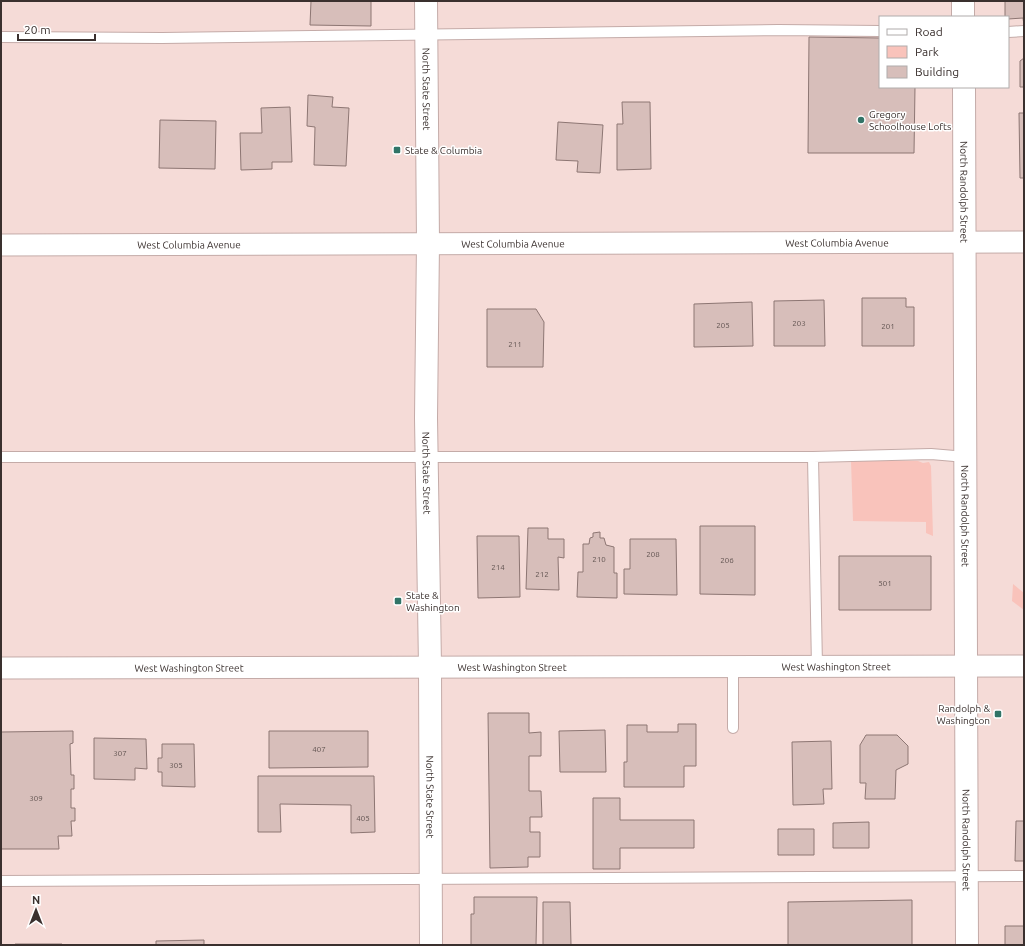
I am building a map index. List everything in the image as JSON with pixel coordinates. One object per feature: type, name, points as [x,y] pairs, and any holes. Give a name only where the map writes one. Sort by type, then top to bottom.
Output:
[{"type":"main road","name":"North State Street","points":[[426,1],[428,243],[426,457],[430,666],[431,945]]},
{"type":"main road","points":[[963,1],[963,16]]},
{"type":"main road","name":"North Randolph Street","points":[[964,88],[967,945]]},
{"type":"street","name":"West Columbia Avenue","points":[[1,245],[1024,242]]},
{"type":"street","name":"West Washington Street","points":[[1,668],[1024,666]]},
{"type":"lane","points":[[1,37],[162,38],[778,30],[879,31]]},
{"type":"lane","points":[[1009,32],[1024,31]]},
{"type":"lane","points":[[1,457],[814,457],[931,454],[966,457]]},
{"type":"lane","points":[[814,457],[817,666]]},
{"type":"lane","points":[[733,666],[733,728]]},
{"type":"lane","points":[[1,881],[1024,876]]},
{"type":"green space","points":[[851,461],[929,462],[931,466],[933,536],[926,533],[926,522],[853,521]]},
{"type":"green space","points":[[1013,584],[1024,593],[1024,610],[1012,601]]},
{"type":"building","points":[[311,1],[371,1],[371,26],[310,25]]},
{"type":"building","points":[[1005,1],[1024,1],[1024,25],[1023,18],[1009,19],[1009,16],[1005,16]]},
{"type":"building","name":"Gregory Schoolhouse Lofts","points":[[809,37],[879,38],[879,88],[915,88],[914,153],[808,153]]},
{"type":"building","points":[[1024,58],[1024,87],[1020,87],[1020,61]]},
{"type":"building","points":[[308,95],[333,97],[332,107],[349,108],[346,166],[314,165],[315,127],[307,126]]},
{"type":"building","points":[[622,102],[650,102],[651,169],[617,170],[617,124],[623,124]]},
{"type":"building","points":[[290,107],[292,162],[272,162],[272,169],[241,170],[240,133],[262,133],[261,108]]},
{"type":"building","points":[[1019,113],[1024,113],[1024,178],[1020,178]]},
{"type":"building","points":[[160,120],[216,121],[215,169],[159,168]]},
{"type":"building","points":[[558,122],[603,125],[600,173],[577,172],[578,161],[556,160]]},
{"type":"building","points":[[862,298],[906,298],[906,307],[914,307],[914,346],[862,346]]},
{"type":"building","points":[[824,300],[825,346],[774,346],[774,301]]},
{"type":"building","points":[[752,302],[753,346],[694,347],[694,304]]},
{"type":"building","points":[[487,309],[536,309],[544,322],[543,367],[487,367]]},
{"type":"building","points":[[700,526],[755,526],[755,595],[700,594]]},
{"type":"building","points":[[528,528],[548,528],[548,539],[564,539],[564,558],[558,557],[559,590],[526,589]]},
{"type":"building","points":[[600,532],[600,538],[604,538],[606,545],[614,547],[614,573],[617,573],[617,598],[577,597],[578,572],[583,572],[583,544],[589,544],[590,538],[593,537],[593,533]]},
{"type":"building","points":[[477,536],[519,536],[520,597],[478,598]]},
{"type":"building","points":[[630,539],[676,539],[677,595],[624,594],[624,569],[630,569]]},
{"type":"building","points":[[839,556],[931,556],[931,610],[839,610]]},
{"type":"building","points":[[488,713],[529,713],[529,733],[541,732],[541,756],[529,756],[529,791],[541,791],[542,817],[530,817],[530,832],[540,832],[540,857],[528,857],[528,867],[490,868]]},
{"type":"building","points":[[678,724],[696,724],[696,766],[684,766],[684,787],[624,787],[624,762],[627,762],[627,725],[647,725],[647,732],[678,732]]},
{"type":"building","points":[[605,730],[606,772],[560,772],[559,731]]},
{"type":"building","points":[[73,731],[73,743],[70,744],[71,775],[74,775],[74,789],[71,789],[71,808],[75,808],[75,821],[71,821],[72,836],[58,836],[59,849],[1,849],[1,732]]},
{"type":"building","points":[[269,731],[368,731],[368,767],[269,768]]},
{"type":"building","points":[[866,735],[897,735],[908,746],[908,764],[896,770],[895,799],[865,799],[866,783],[860,783],[860,745]]},
{"type":"building","points":[[94,738],[146,739],[147,769],[135,768],[135,780],[94,779]]},
{"type":"building","points":[[831,741],[832,789],[823,789],[824,804],[793,805],[792,742]]},
{"type":"building","points":[[162,744],[194,744],[195,787],[162,786],[162,772],[158,772],[158,758],[162,758]]},
{"type":"building","points":[[258,776],[374,776],[375,832],[351,833],[351,805],[280,804],[281,832],[258,832]]},
{"type":"building","points":[[593,798],[620,798],[620,820],[694,820],[694,848],[620,848],[620,869],[593,869]]},
{"type":"building","points":[[1016,821],[1024,821],[1024,861],[1015,861]]},
{"type":"building","points":[[869,822],[869,848],[833,848],[833,823]]},
{"type":"building","points":[[778,829],[814,829],[814,855],[778,855]]},
{"type":"building","points":[[474,897],[537,897],[536,945],[471,945],[471,914],[474,914]]},
{"type":"building","points":[[912,900],[912,945],[788,945],[788,902]]},
{"type":"building","points":[[543,902],[570,902],[571,945],[543,945]]},
{"type":"building","points":[[1005,926],[1024,926],[1024,945],[1005,945]]},
{"type":"building","points":[[204,940],[204,945],[156,945],[156,941]]},
{"type":"building","points":[[62,944],[62,945],[15,945]]},
{"type":"place","name":"Gregory Schoolhouse Lofts","points":[[861,120]]},
{"type":"place","name":"State & Columbia","points":[[397,150]]},
{"type":"place","name":"State & Washington","points":[[398,601]]},
{"type":"place","name":"Randolph & Washington","points":[[998,714]]}]
